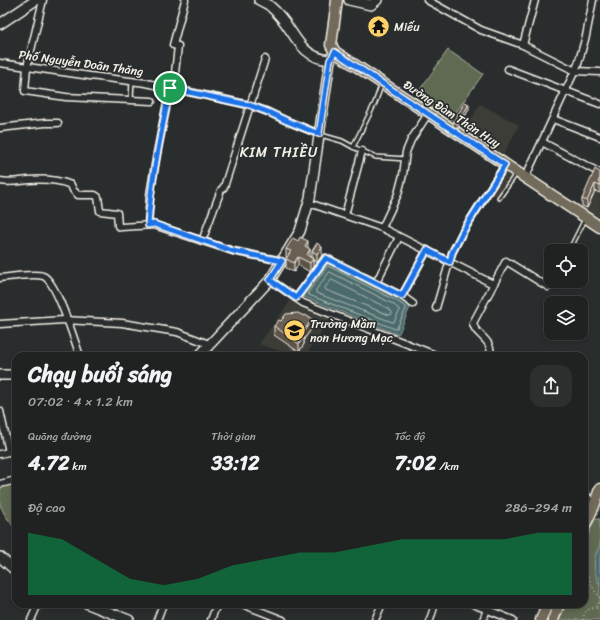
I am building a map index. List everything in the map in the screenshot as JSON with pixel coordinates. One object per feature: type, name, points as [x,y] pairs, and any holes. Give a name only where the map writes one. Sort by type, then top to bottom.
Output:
[{"type":"main road","points":[[332,56],[331,46],[337,0]]},
{"type":"main road","name":"Đường Đàm Thận Huy","points":[[332,56],[382,84],[600,227]]},
{"type":"main road","points":[[588,521],[597,509],[600,489]]},
{"type":"main road","points":[[541,620],[546,608]]},
{"type":"main road","points":[[553,620],[558,608]]},
{"type":"street","points":[[0,24],[36,0]]},
{"type":"street","points":[[43,0],[28,67],[25,91],[66,97],[152,101]]},
{"type":"street","points":[[148,225],[150,195],[157,153],[170,88],[175,73],[178,46],[173,45],[184,0]]},
{"type":"street","points":[[202,352],[270,280],[300,231],[308,202],[332,56],[320,60],[308,54],[272,7],[259,0]]},
{"type":"street","points":[[349,0],[371,5],[377,0]]},
{"type":"street","points":[[427,0],[481,30],[523,45],[575,71],[600,72]]},
{"type":"street","points":[[523,45],[535,0]]},
{"type":"street","points":[[521,175],[542,142],[575,71],[586,36],[593,0]]},
{"type":"street","points":[[202,241],[221,190],[224,187],[249,105],[265,59]]},
{"type":"street","name":"Phố Nguyễn Doãn Thăng","points":[[0,63],[132,81],[249,105],[319,134]]},
{"type":"street","points":[[508,69],[600,104]]},
{"type":"street","points":[[382,228],[398,194],[403,175],[406,152],[411,140],[428,114]]},
{"type":"street","points":[[553,119],[600,136]]},
{"type":"street","points":[[0,128],[58,123]]},
{"type":"street","points":[[542,142],[600,173]]},
{"type":"street","points":[[345,215],[362,151]]},
{"type":"street","points":[[436,308],[452,253],[462,233],[505,165]]},
{"type":"street","points":[[0,181],[10,183],[30,180],[46,180],[65,183],[70,185],[78,195],[95,196],[98,198],[100,211],[118,213],[118,226],[154,224],[233,251],[282,261]]},
{"type":"street","points":[[308,202],[382,228],[493,284]]},
{"type":"street","points":[[376,282],[399,237]]},
{"type":"street","points":[[402,296],[427,250]]},
{"type":"street","points":[[296,298],[326,258],[376,282],[402,296],[413,304]]},
{"type":"street","points":[[491,352],[487,341],[473,326],[473,323],[506,261],[544,285]]},
{"type":"street","points":[[0,278],[43,276],[49,280],[68,320],[79,352]]},
{"type":"street","points":[[270,280],[303,302],[428,352]]},
{"type":"street","points":[[0,324],[68,320],[122,323],[177,332],[209,344]]},
{"type":"street","points":[[0,375],[12,374]]},
{"type":"street","points":[[0,411],[9,452]]},
{"type":"street","points":[[0,454],[12,451]]},
{"type":"street","points":[[0,484],[12,481]]},
{"type":"street","points":[[588,497],[597,509]]},
{"type":"street","points":[[0,557],[12,568]]},
{"type":"street","points":[[31,620],[36,608]]},
{"type":"street","points":[[103,608],[128,620]]},
{"type":"street","points":[[157,620],[162,608]]},
{"type":"street","points":[[210,620],[215,608]]},
{"type":"street","points":[[252,608],[283,620]]},
{"type":"street","points":[[375,620],[380,608]]},
{"type":"street","points":[[430,620],[434,608]]},
{"type":"street","points":[[483,620],[488,608]]},
{"type":"street","points":[[490,608],[513,620]]},
{"type":"lane","points":[[131,101],[132,81]]},
{"type":"lane","points":[[353,147],[375,103],[382,84]]},
{"type":"lane","points":[[319,134],[342,141],[376,156],[406,159]]},
{"type":"lane","points":[[499,198],[521,175]]},
{"type":"lane","points":[[573,244],[586,218]]},
{"type":"path","points":[[588,576],[594,590],[600,599],[596,608]]},
{"type":"path","points":[[583,620],[586,611],[590,608],[600,609]]},
{"type":"shaded area","points":[[480,104],[519,125],[504,154],[465,131]]},
{"type":"shaded area","points":[[503,169],[514,175],[499,198],[489,192]]},
{"type":"shaded area","points":[[594,171],[600,175],[600,221],[578,207]]},
{"type":"shaded area","name":"Trường Mầm non Hương Mạc","points":[[291,300],[298,306],[330,319],[308,352],[282,352],[259,344]]},
{"type":"green space","points":[[448,50],[483,74],[449,122],[414,98]]},
{"type":"green space","points":[[12,484],[12,525],[0,505],[0,487]]},
{"type":"green space","points":[[595,519],[600,519],[600,620],[555,620],[560,608],[588,608],[588,535]]},
{"type":"water","points":[[326,261],[411,305],[399,333],[397,334],[302,296]]},
{"type":"water","points":[[600,545],[600,586],[594,566],[597,550]]},
{"type":"building","points":[[465,102],[469,104],[458,124],[453,122]]},
{"type":"building","points":[[595,169],[600,172],[598,182],[600,183],[600,186],[595,184],[587,201],[582,199]]},
{"type":"building","points":[[300,237],[308,241],[305,246],[310,249],[307,255],[313,259],[310,263],[298,257],[294,263],[286,259],[291,251],[286,249],[293,238],[298,241]]},
{"type":"building","points":[[317,243],[322,247],[317,254],[312,251]]},
{"type":"building","points":[[298,313],[312,319],[302,334],[304,336],[299,344],[274,326],[279,320],[281,321],[286,314]]},
{"type":"place","name":"Miếu","points":[[378,27]]},
{"type":"place","name":"Trường Mầm non Hương Mạc","points":[[295,331]]},
{"type":"district","name":"KIM THIỀU","points":[[279,152]]},
{"type":"route","points":[[335,52],[505,165],[462,233],[452,253],[450,262],[427,250],[402,296],[326,258],[296,298],[270,280],[282,261],[233,251],[154,224],[148,225],[150,195],[170,88],[249,105],[319,134],[330,60],[335,52]]}]
